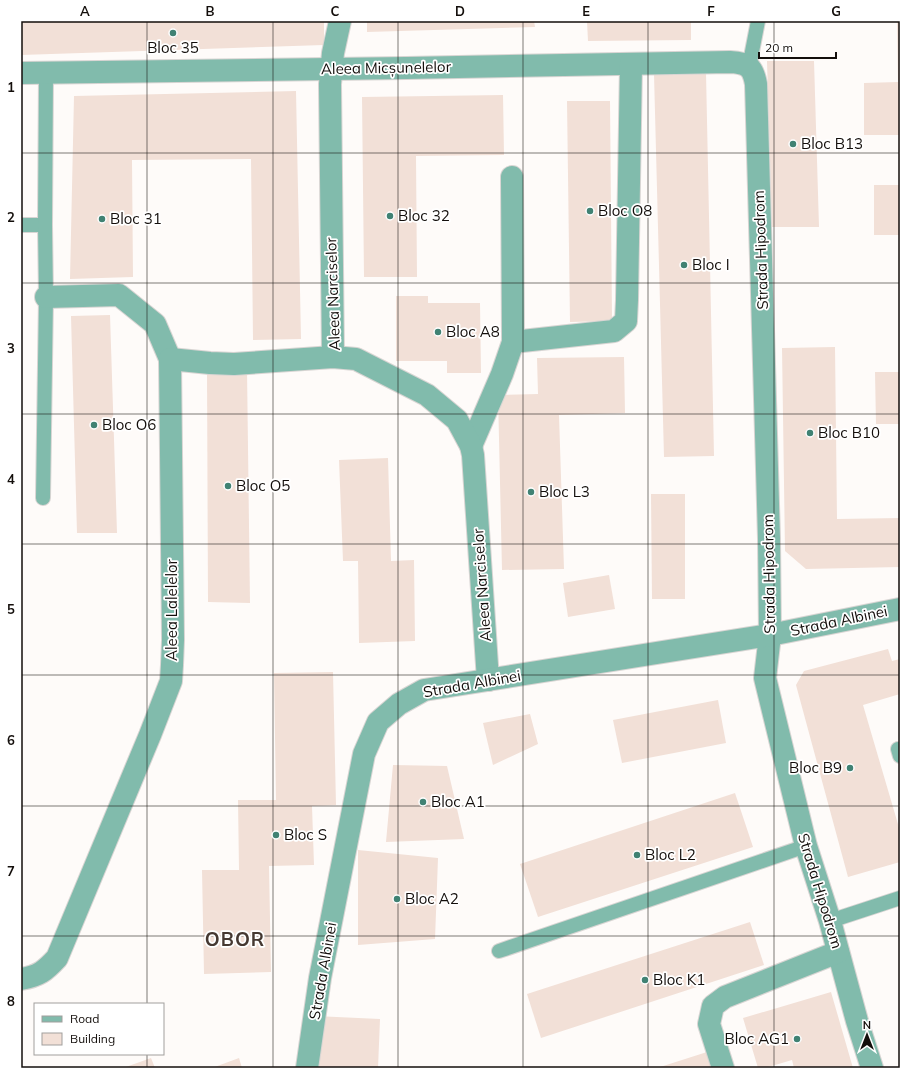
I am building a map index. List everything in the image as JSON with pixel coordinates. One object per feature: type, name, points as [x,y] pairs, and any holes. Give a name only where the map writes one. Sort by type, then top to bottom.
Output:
[{"type":"street","name":"Aleea Narciselor","points":[[340,21],[333,53],[330,91],[333,357],[356,359],[427,395],[457,420],[471,446],[474,469],[488,680]]},
{"type":"street","name":"Aleea Micșunelelor","points":[[21,73],[730,62],[742,63],[749,67]]},
{"type":"street","points":[[513,342],[614,331],[626,321],[631,64]]},
{"type":"street","name":"Strada Hipodrom","points":[[749,67],[754,74],[756,84],[769,532],[770,635],[765,678],[806,846],[830,921],[857,1020],[872,1068]]},
{"type":"street","points":[[471,446],[502,374],[513,342],[512,177]]},
{"type":"street","points":[[46,297],[119,295],[155,324],[170,359],[234,364],[333,357]]},
{"type":"street","name":"Aleea Lalelelor","points":[[21,979],[33,977],[40,973],[57,958],[171,681],[173,640],[170,359]]},
{"type":"street","name":"Strada Albinei","points":[[307,1068],[320,978],[364,754],[378,722],[398,704],[424,690],[770,635],[900,609]]},
{"type":"street","points":[[723,1068],[709,1024],[713,1006],[725,997],[838,952]]},
{"type":"lane","points":[[749,67],[758,21]]},
{"type":"lane","points":[[44,498],[46,72]]},
{"type":"lane","points":[[21,225],[45,225]]},
{"type":"lane","points":[[499,951],[806,846]]},
{"type":"lane","points":[[830,921],[900,898]]},
{"type":"building","name":"Bloc 35","points":[[21,21],[324,21],[324,45],[21,55]]},
{"type":"building","points":[[367,21],[534,21],[535,27],[367,32]]},
{"type":"building","points":[[587,21],[691,21],[691,40],[588,41]]},
{"type":"building","points":[[897,21],[900,21],[900,135],[864,135],[864,83],[898,82]]},
{"type":"building","name":"Bloc B13","points":[[767,61],[814,61],[819,227],[772,227]]},
{"type":"building","name":"Bloc I","points":[[706,73],[714,456],[664,457],[654,74]]},
{"type":"building","name":"Bloc 31","points":[[296,91],[301,339],[253,340],[251,159],[132,160],[133,277],[70,279],[74,96]]},
{"type":"building","name":"Bloc 32","points":[[503,95],[504,155],[416,156],[417,277],[364,277],[362,97]]},
{"type":"building","name":"Bloc O8","points":[[567,101],[610,101],[612,321],[570,322]]},
{"type":"building","points":[[874,185],[900,185],[900,235],[874,235]]},
{"type":"building","name":"Bloc A8","points":[[396,296],[428,296],[428,303],[480,303],[481,373],[447,373],[447,361],[396,361]]},
{"type":"building","name":"Bloc O6","points":[[110,315],[117,533],[77,533],[71,316]]},
{"type":"building","name":"Bloc B10","points":[[835,347],[837,519],[900,518],[900,567],[806,569],[785,551],[782,348]]},
{"type":"building","name":"Bloc L3","points":[[624,357],[625,413],[559,415],[564,569],[502,570],[498,395],[538,394],[537,358]]},
{"type":"building","name":"Bloc O5","points":[[207,370],[247,370],[250,603],[208,602]]},
{"type":"building","points":[[875,372],[900,372],[900,424],[876,424]]},
{"type":"building","points":[[388,458],[391,561],[414,560],[415,641],[359,643],[358,561],[343,561],[339,460]]},
{"type":"building","points":[[651,494],[685,494],[685,599],[652,599]]},
{"type":"building","points":[[609,575],[615,609],[568,617],[563,583]]},
{"type":"building","name":"Bloc B9","points":[[888,649],[892,661],[900,659],[900,694],[863,705],[900,831],[900,862],[848,877],[796,685],[804,671]]},
{"type":"building","name":"Bloc S","points":[[333,672],[336,805],[312,806],[314,865],[269,866],[271,972],[204,974],[202,870],[239,870],[238,800],[276,800],[274,673]]},
{"type":"building","points":[[718,700],[726,743],[622,763],[613,720]]},
{"type":"building","points":[[530,714],[538,744],[493,765],[483,723]]},
{"type":"building","name":"Bloc A1","points":[[393,765],[447,766],[464,839],[386,842]]},
{"type":"building","name":"Bloc L2","points":[[735,793],[753,847],[538,917],[520,864]]},
{"type":"building","name":"Bloc A2","points":[[358,850],[438,858],[435,939],[358,945]]},
{"type":"building","name":"Bloc K1","points":[[750,922],[764,965],[541,1038],[527,994]]},
{"type":"building","name":"Bloc AG1","points":[[831,992],[853,1068],[794,1068],[792,1060],[765,1068],[758,1068],[743,1018]]},
{"type":"building","points":[[315,1016],[380,1019],[378,1068],[318,1068]]},
{"type":"building","points":[[707,1052],[712,1068],[657,1068]]},
{"type":"building","points":[[151,1058],[155,1068],[123,1068]]},
{"type":"building","points":[[239,1058],[242,1068],[212,1068]]},
{"type":"place","name":"Bloc 35","points":[[173,33]]},
{"type":"place","name":"Bloc B13","points":[[793,144]]},
{"type":"place","name":"Bloc O8","points":[[590,211]]},
{"type":"place","name":"Bloc 32","points":[[390,216]]},
{"type":"place","name":"Bloc 31","points":[[102,219]]},
{"type":"place","name":"Bloc I","points":[[684,265]]},
{"type":"place","name":"Bloc A8","points":[[438,332]]},
{"type":"place","name":"Bloc O6","points":[[94,425]]},
{"type":"place","name":"Bloc B10","points":[[810,433]]},
{"type":"place","name":"Bloc O5","points":[[228,486]]},
{"type":"place","name":"Bloc L3","points":[[531,492]]},
{"type":"place","name":"Bloc B9","points":[[850,768]]},
{"type":"place","name":"Bloc A1","points":[[423,802]]},
{"type":"place","name":"Bloc S","points":[[276,835]]},
{"type":"place","name":"Bloc L2","points":[[637,855]]},
{"type":"place","name":"Bloc A2","points":[[397,899]]},
{"type":"place","name":"Bloc K1","points":[[645,980]]},
{"type":"place","name":"Bloc AG1","points":[[797,1039]]},
{"type":"district","name":"OBOR","points":[[235,939]]}]
